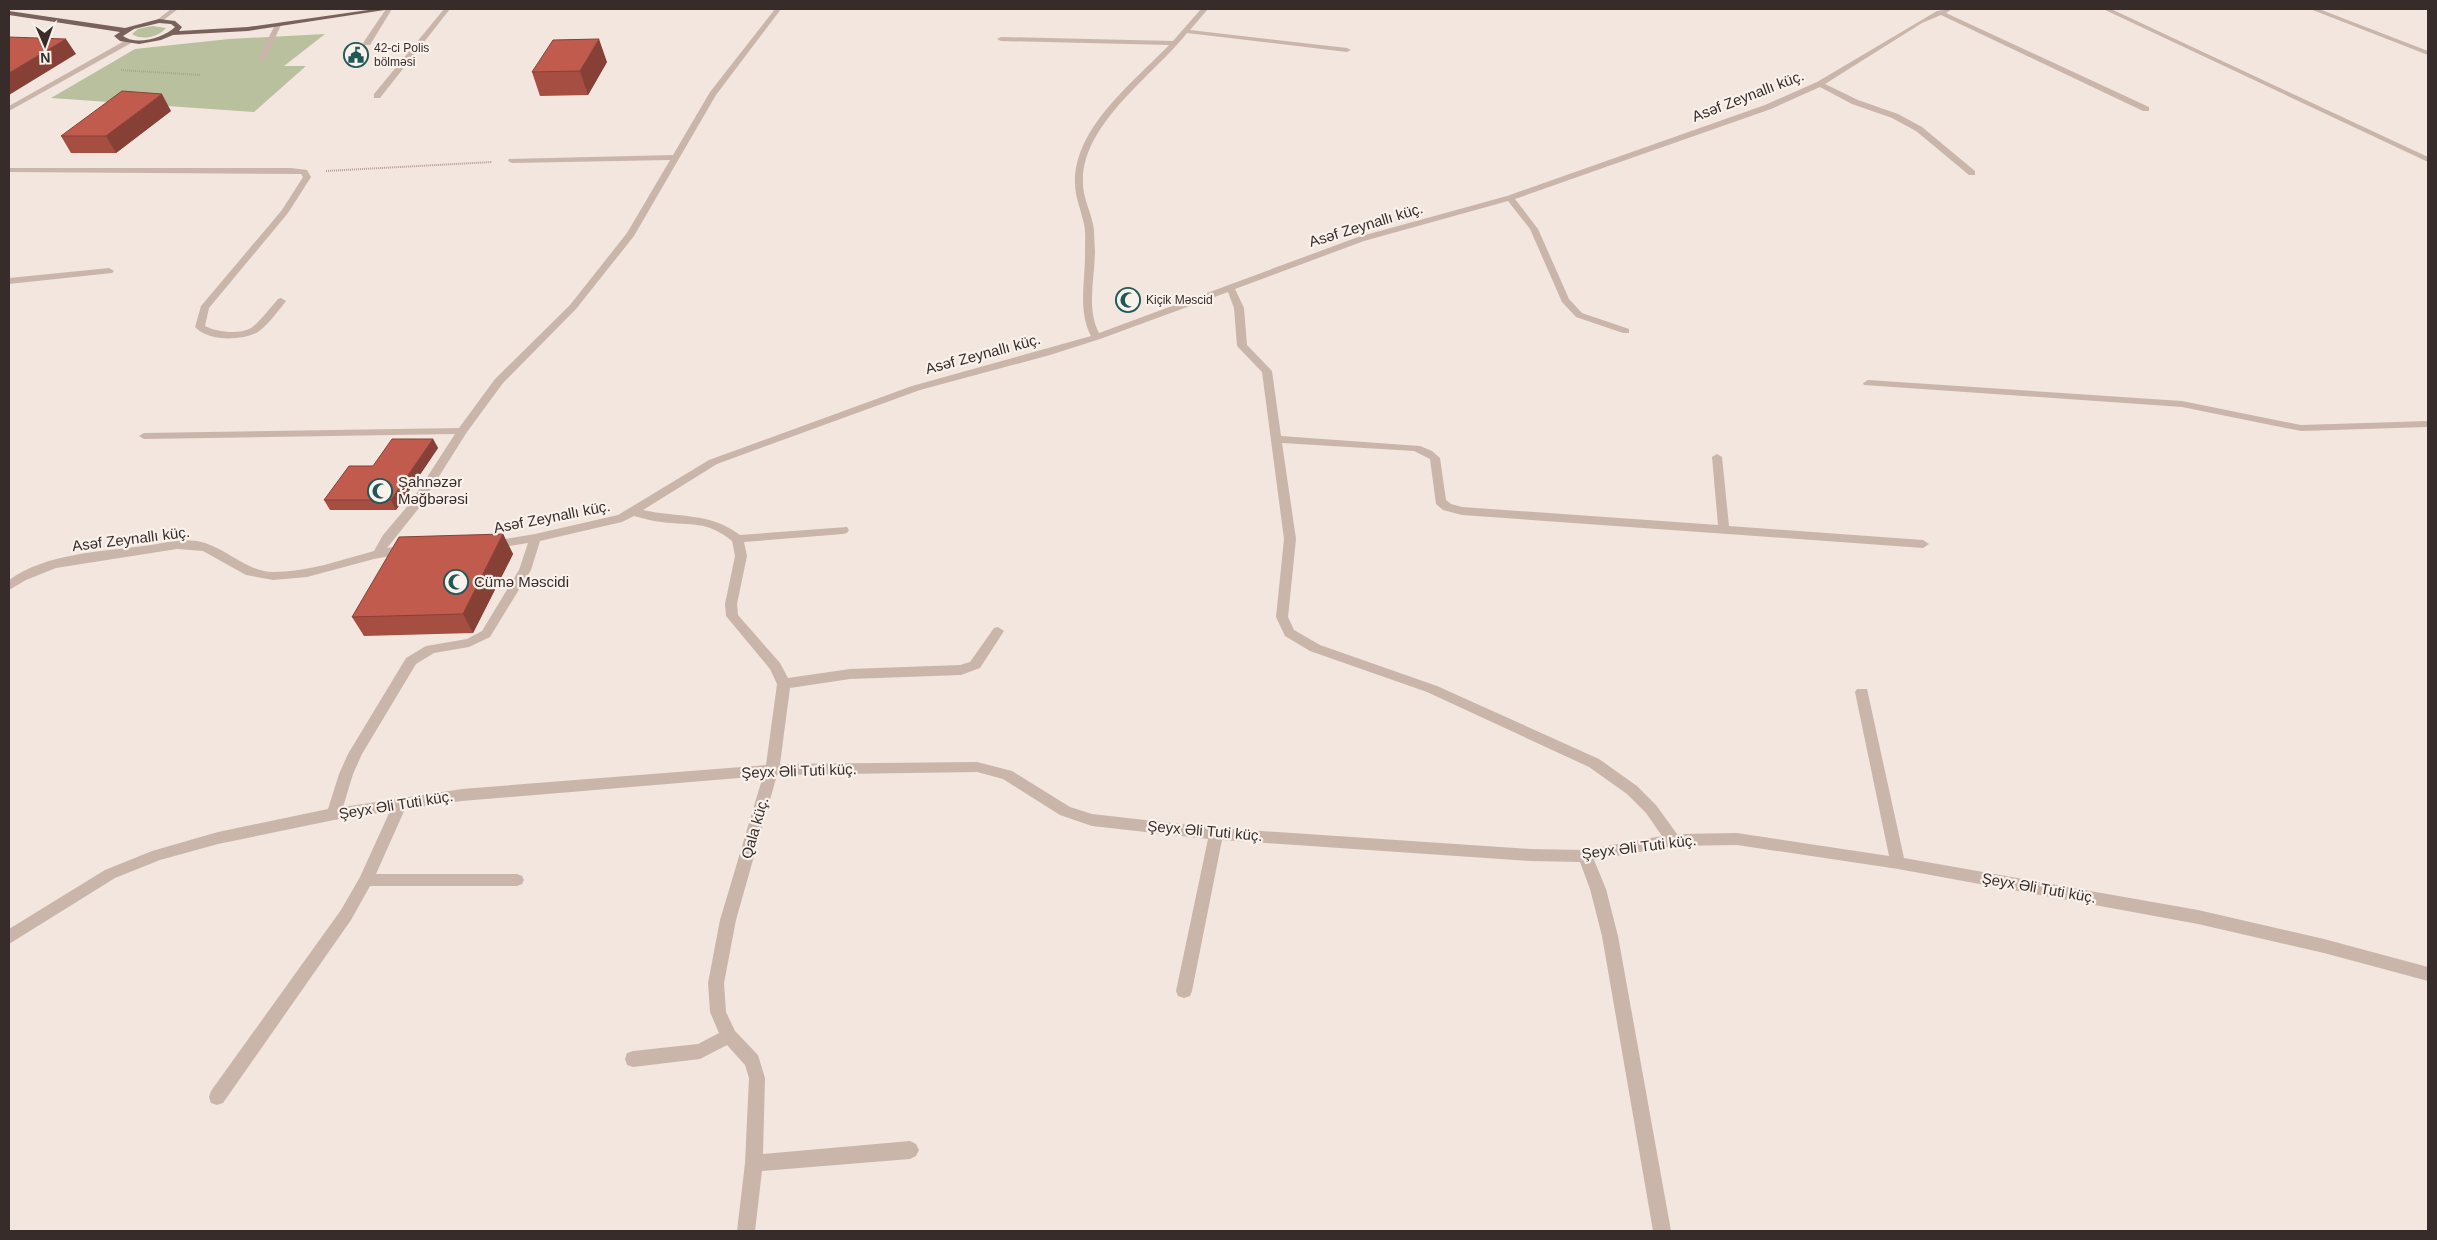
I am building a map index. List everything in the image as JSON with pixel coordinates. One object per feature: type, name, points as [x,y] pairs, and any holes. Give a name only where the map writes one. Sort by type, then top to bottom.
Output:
[{"type":"main road","points":[[124,30],[118,36],[123,41],[129,42],[157,39],[173,33],[229,31],[278,26],[388,9]]},
{"type":"main road","points":[[9,13],[124,30],[159,21],[178,24],[177,30],[173,33]]},
{"type":"street","points":[[159,21],[175,9]]},
{"type":"street","points":[[367,43],[388,9]]},
{"type":"street","points":[[377,96],[447,9]]},
{"type":"street","points":[[378,554],[387,538],[416,505],[462,431],[499,381],[574,307],[631,234],[713,94],[778,9]]},
{"type":"street","points":[[1096,337],[1090,327],[1086,314],[1090,263],[1088,225],[1079,178],[1092,134],[1106,112],[1175,43],[1205,9]]},
{"type":"street","points":[[2106,9],[2428,160]]},
{"type":"street","points":[[2314,9],[2428,53]]},
{"type":"street","points":[[1944,11],[2146,109]]},
{"type":"street","name":"Asəf Zeynallı küç.","points":[[476,546],[535,538],[602,524],[634,512],[712,462],[916,388],[1046,353],[1096,337],[1361,239],[1510,198],[1768,107],[1820,84],[1944,11]]},
{"type":"street","points":[[262,58],[278,26]]},
{"type":"street","points":[[1184,31],[1347,50]]},
{"type":"street","points":[[1001,40],[1175,43]]},
{"type":"street","points":[[9,109],[129,42]]},
{"type":"street","points":[[1820,84],[1855,102],[1895,116],[1919,129],[1972,173]]},
{"type":"street","points":[[512,161],[676,157]]},
{"type":"street","points":[[9,170],[290,170],[304,172],[307,177],[285,211],[204,308],[200,327],[212,334],[239,334],[254,331],[281,301]]},
{"type":"street","points":[[1510,198],[1534,229],[1565,300],[1579,315],[1626,330]]},
{"type":"street","points":[[9,281],[109,271]]},
{"type":"street","points":[[1230,288],[1235,294],[1239,305],[1242,346],[1267,370],[1278,438],[1290,539],[1282,617],[1289,633],[1314,648],[1432,689],[1594,762],[1638,796],[1651,809],[1673,840]]},
{"type":"street","points":[[1868,383],[2182,404],[2300,428],[2428,424]]},
{"type":"street","points":[[144,436],[302,432],[462,431]]},
{"type":"street","points":[[1278,438],[1416,448],[1435,458],[1440,500],[1447,507],[1462,511],[1923,544]]},
{"type":"street","points":[[1717,457],[1724,531]]},
{"type":"street","points":[[634,512],[660,518],[697,520],[714,524],[722,527],[738,540],[741,556],[731,604],[732,616],[774,666],[784,684],[817,677],[859,672],[961,670],[975,665],[998,631]]},
{"type":"street","points":[[738,540],[843,530]]},
{"type":"street","points":[[334,814],[337,793],[351,762],[411,662],[421,652],[434,647],[468,643],[480,639],[486,634],[525,570],[535,538]]},
{"type":"street","name":"Asəf Zeynallı küç.","points":[[9,586],[39,569],[70,561],[184,544],[204,547],[247,572],[258,576],[309,573],[378,554],[418,549]]},
{"type":"street","name":"Qala küç.","points":[[746,1231],[754,1163],[757,1078],[752,1061],[729,1036],[718,1012],[716,983],[728,920],[772,770],[784,684]]},
{"type":"street","points":[[1862,692],[1898,863]]},
{"type":"street","name":"Şeyx Əli Tuti küç.","points":[[9,937],[110,874],[157,855],[218,838],[334,814],[462,795],[772,770],[978,768],[1008,775],[1065,811],[1092,820],[1216,834],[1530,855],[1585,856],[1673,840],[1737,839],[1898,863],[2198,917],[2324,946],[2428,974]]},
{"type":"street","points":[[217,1097],[346,915],[366,880],[400,804]]},
{"type":"street","points":[[1184,991],[1216,834]]},
{"type":"street","points":[[1585,856],[1598,889],[1610,936],[1662,1231]]},
{"type":"street","points":[[366,880],[517,880]]},
{"type":"street","points":[[633,1059],[700,1051],[729,1036]]},
{"type":"street","points":[[754,1163],[910,1150]]},
{"type":"path","points":[[120,70],[200,75]]},
{"type":"path","points":[[304,172],[512,161]]},
{"type":"green space","points":[[152,26],[166,28],[155,36],[145,38],[132,34],[138,29]]},
{"type":"green space","points":[[325,34],[284,66],[306,66],[254,112],[51,98],[135,49],[229,39]]},
{"type":"building","points":[[9,37],[66,39],[9,73]]},
{"type":"building","points":[[599,39],[580,71],[532,72],[553,40]]},
{"type":"building","points":[[122,91],[162,94],[106,136],[61,136]]},
{"type":"building","points":[[392,439],[433,439],[391,500],[324,500],[349,466],[373,466]]},
{"type":"building","points":[[503,534],[463,614],[352,617],[399,537]]},
{"type":"place","name":"42-ci Polis bölməsi","points":[[356,55]]},
{"type":"place","name":"Kiçik Məscid","points":[[1128,300]]},
{"type":"place","name":"Şahnəzər Məğbərəsi","points":[[380,491]]},
{"type":"place","name":"Cümə Məscidi","points":[[456,582]]}]
